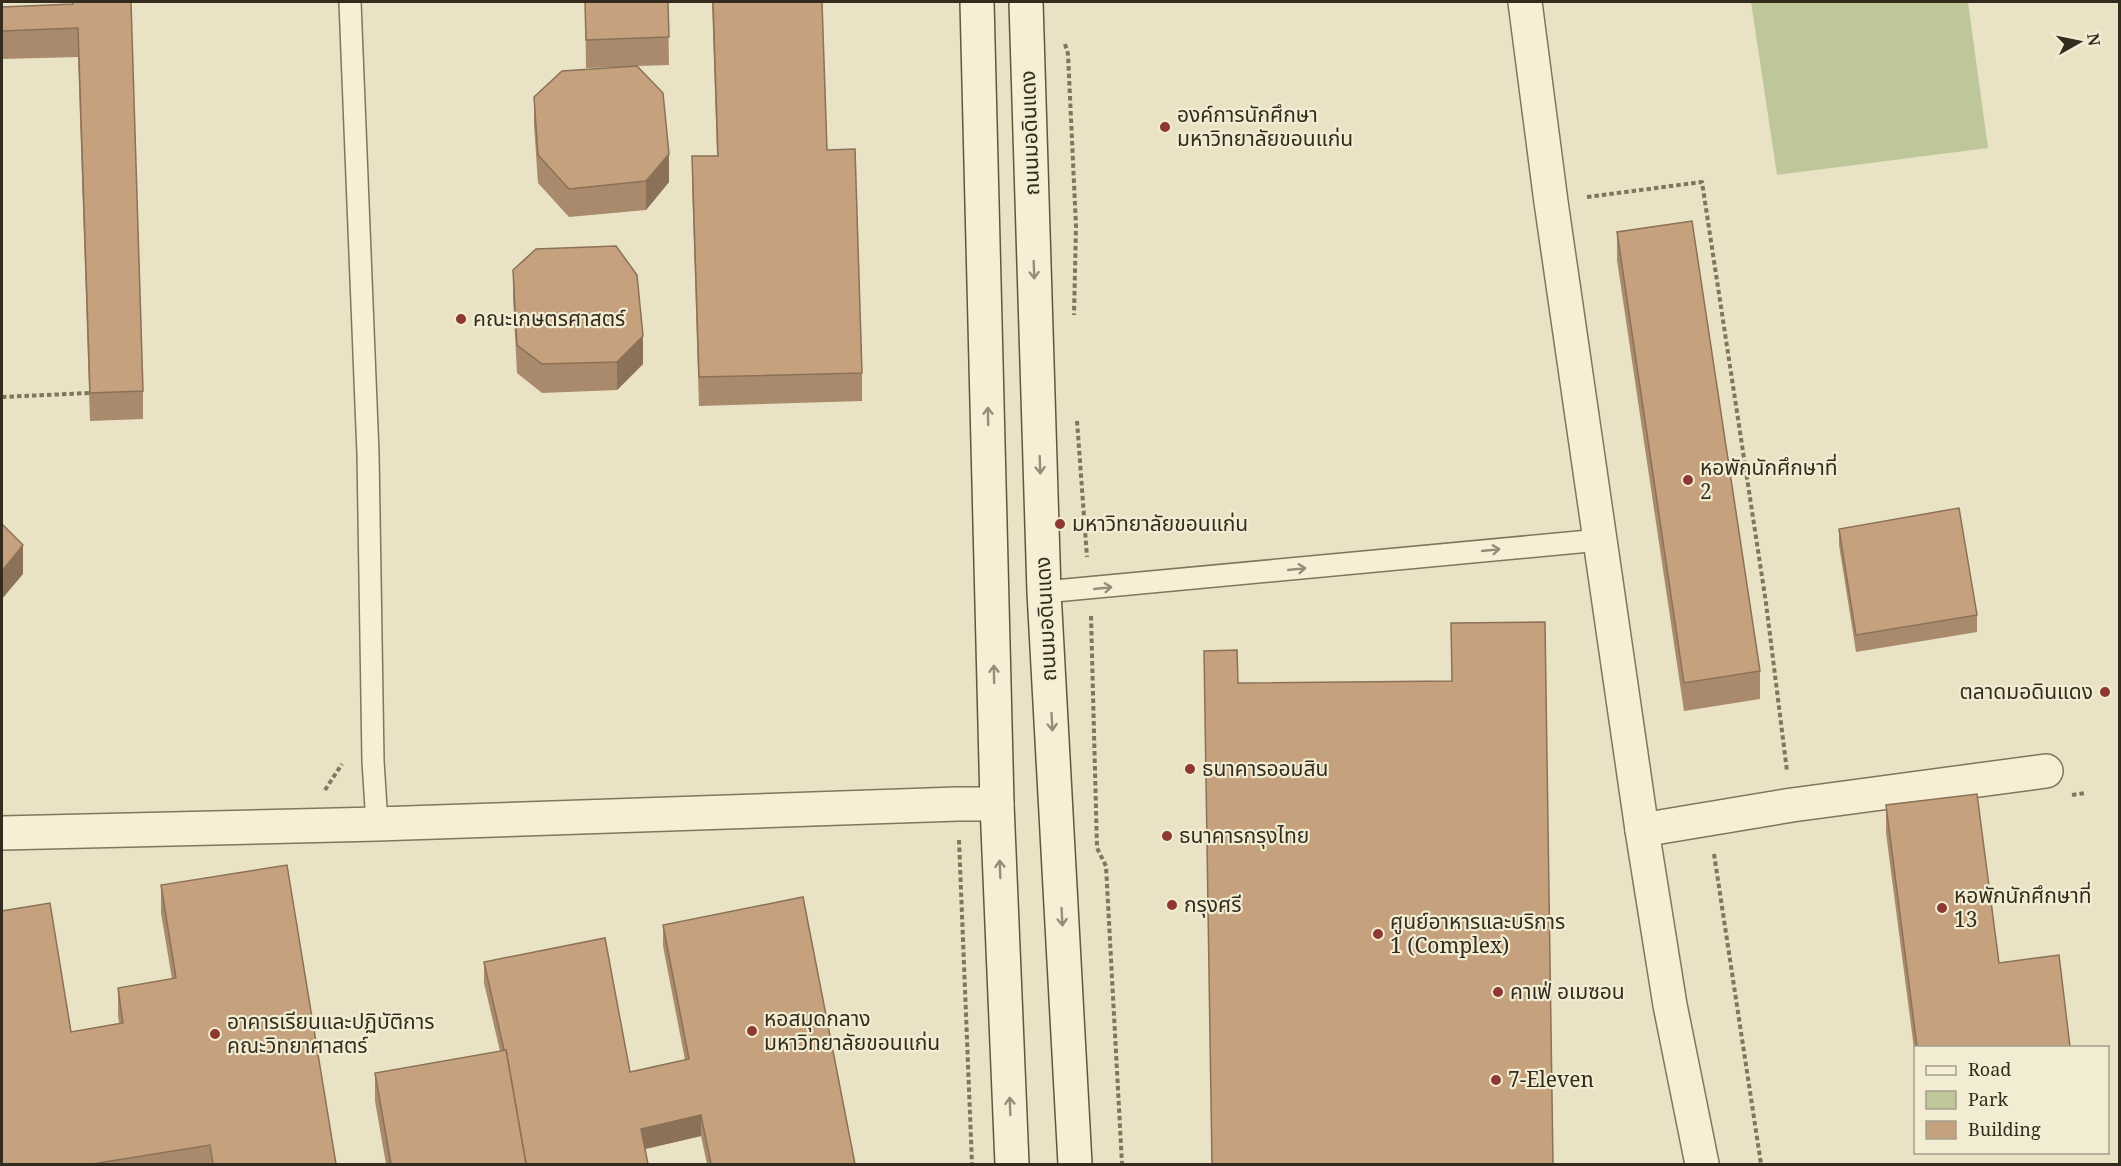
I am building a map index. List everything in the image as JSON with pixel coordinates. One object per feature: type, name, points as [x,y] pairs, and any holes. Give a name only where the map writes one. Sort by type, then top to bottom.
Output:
[{"type":"street","points":[[977,2],[997,804],[1012,1164]]},
{"type":"street","name":"ถนนมอดินแดง","points":[[1026,2],[1044,592],[1075,1164]]},
{"type":"street","points":[[1525,2],[1551,202],[1642,830],[1670,1005],[1702,1164]]},
{"type":"street","points":[[982,218],[1033,218]]},
{"type":"street","points":[[1642,830],[1792,805],[2046,771]]},
{"type":"street","points":[[2,833],[377,824],[997,804]]},
{"type":"lane","points":[[350,2],[368,454],[372,761],[377,824]]},
{"type":"lane","points":[[1044,592],[1600,540]]},
{"type":"path","points":[[1551,202],[1702,182],[1766,603],[1792,805]]},
{"type":"path","points":[[2,397],[89,393]]},
{"type":"path","points":[[2066,796],[2085,793]]},
{"type":"path","points":[[959,837],[972,1164]]},
{"type":"path","points":[[1713,846],[1761,1164]]},
{"type":"green space","points":[[1751,2],[1968,2],[1988,148],[1777,175]]},
{"type":"building","points":[[73,2],[131,2],[143,391],[90,393],[78,28],[2,31],[2,7],[73,4]]},
{"type":"building","points":[[585,2],[668,2],[669,37],[586,40]]},
{"type":"building","points":[[713,2],[822,2],[827,150],[855,149],[862,373],[699,377],[692,156],[718,156]]},
{"type":"building","points":[[637,66],[663,93],[669,154],[646,181],[569,189],[538,155],[534,97],[562,71]]},
{"type":"building","name":"หอพักนักศึกษาที่ 2","points":[[1692,221],[1760,671],[1684,683],[1617,232]]},
{"type":"building","points":[[616,246],[637,275],[643,336],[617,362],[542,364],[517,345],[513,270],[536,249]]},
{"type":"building","points":[[1959,508],[1977,615],[1856,635],[1839,529]]},
{"type":"building","points":[[2,524],[23,545],[2,571]]},
{"type":"building","name":"ศูนย์อาหารและบริการ 1 (Complex)","points":[[1545,622],[1553,1164],[1212,1164],[1204,651],[1237,650],[1238,683],[1452,681],[1451,623]]},
{"type":"building","name":"หอพักนักศึกษาที่ 13","points":[[1977,794],[1999,963],[2059,955],[2070,1046],[1917,1046],[1886,805]]},
{"type":"building","name":"อาคารเรียนและปฏิบัติการ คณะวิทยาศาสตร์","points":[[287,865],[336,1164],[213,1164],[210,1145],[92,1164],[2,1164],[2,911],[50,903],[71,1032],[123,1023],[118,988],[176,978],[161,885]]},
{"type":"building","name":"หอสมุดกลาง มหาวิทยาลัยขอนแก่น","points":[[803,897],[855,1164],[711,1164],[701,1115],[641,1129],[648,1164],[526,1164],[506,1050],[504,1050],[484,962],[605,938],[630,1072],[689,1059],[663,925]]},
{"type":"building","points":[[506,1050],[526,1164],[391,1164],[375,1073]]},
{"type":"place","name":"องค์การนักศึกษา มหาวิทยาลัยขอนแก่น","points":[[1165,127]]},
{"type":"place","name":"คณะเกษตรศาสตร์","points":[[461,319]]},
{"type":"place","name":"หอพักนักศึกษาที่ 2","points":[[1688,480]]},
{"type":"place","name":"มหาวิทยาลัยขอนแก่น","points":[[1060,524]]},
{"type":"place","name":"ตลาดมอดินแดง","points":[[2105,692]]},
{"type":"place","name":"ธนาคารออมสิน","points":[[1190,769]]},
{"type":"place","name":"ธนาคารกรุงไทย","points":[[1167,836]]},
{"type":"place","name":"กรุงศรี","points":[[1172,905]]},
{"type":"place","name":"หอพักนักศึกษาที่ 13","points":[[1942,908]]},
{"type":"place","name":"ศูนย์อาหารและบริการ 1 (Complex)","points":[[1378,934]]},
{"type":"place","name":"คาเฟ่ อเมซอน","points":[[1498,992]]},
{"type":"place","name":"หอสมุดกลาง มหาวิทยาลัยขอนแก่น","points":[[752,1031]]},
{"type":"place","name":"อาคารเรียนและปฏิบัติการ คณะวิทยาศาสตร์","points":[[215,1034]]},
{"type":"place","name":"7-Eleven","points":[[1496,1080]]}]
